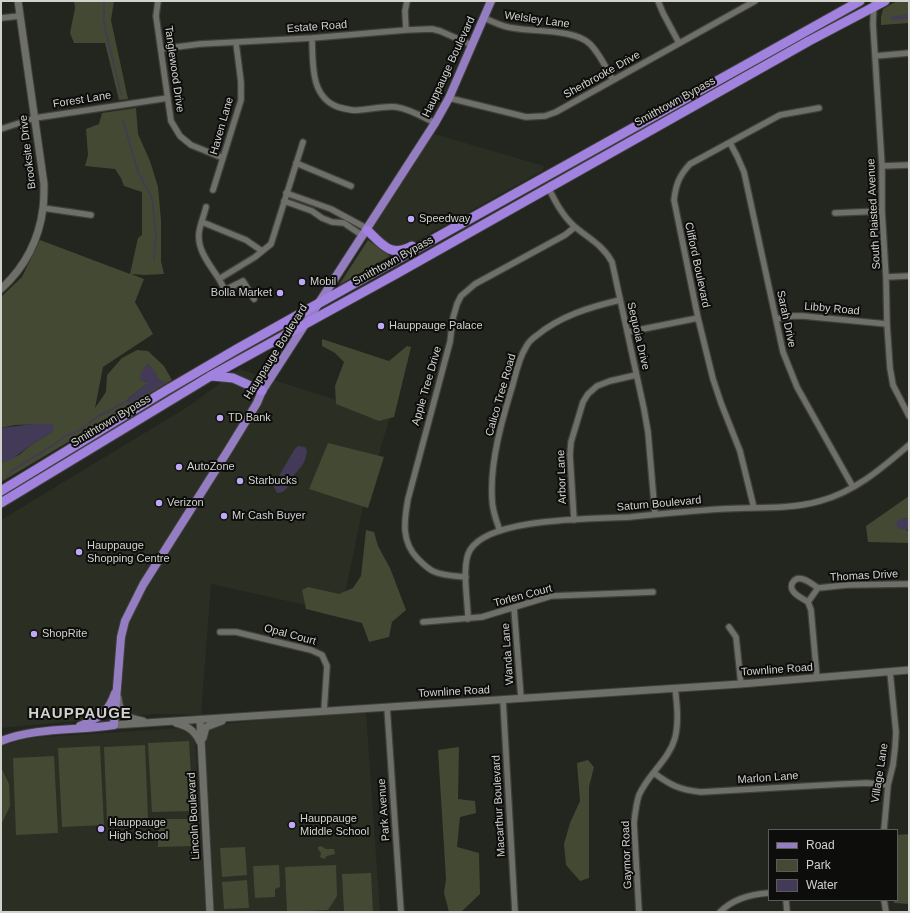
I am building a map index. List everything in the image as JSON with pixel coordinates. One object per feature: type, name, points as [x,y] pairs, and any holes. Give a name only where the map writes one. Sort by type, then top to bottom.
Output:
[{"type":"highway","name":"Smithtown Bypass","points":[[1,492],[189,377],[860,1]]},
{"type":"highway","name":"Smithtown Bypass","points":[[1,503],[117,431],[209,377],[874,4],[885,1]]},
{"type":"highway","points":[[366,232],[394,251],[400,251],[438,233],[444,234]]},
{"type":"highway","points":[[209,377],[223,376],[232,378],[262,391]]},
{"type":"main road","name":"Hauppauge Boulevard","points":[[114,725],[121,637],[125,621],[143,585],[228,452],[257,403],[262,391],[321,302],[435,123],[449,98],[491,1]]},
{"type":"main road","points":[[74,729],[101,715],[114,696],[117,685]]},
{"type":"main road","name":"Townline Road","points":[[1,741],[17,735],[29,733],[114,725]]},
{"type":"street","name":"Brooksite Drive","points":[[1,289],[10,281],[30,253],[40,226],[43,208],[44,184],[18,1]]},
{"type":"street","name":"Tanglewood Drive","points":[[158,1],[156,16],[171,121],[180,136],[191,145],[223,158]]},
{"type":"street","points":[[406,30],[405,12],[407,1]]},
{"type":"street","points":[[658,1],[679,43]]},
{"type":"street","name":"Sherbrooke Drive","points":[[449,98],[526,117],[545,116],[556,112],[755,1]]},
{"type":"street","name":"South Plaisted Avenue","points":[[874,4],[873,24],[882,166],[882,212],[890,368],[893,385],[909,416]]},
{"type":"street","points":[[1,18],[20,16]]},
{"type":"street","name":"Welsley Lane","points":[[484,18],[501,26],[579,37],[589,43],[596,51],[613,80]]},
{"type":"street","name":"Estate Road","points":[[161,49],[200,44],[312,38],[406,30],[440,31],[472,45]]},
{"type":"street","points":[[312,38],[315,78],[319,91],[324,99],[331,104],[343,108],[358,110],[396,107],[410,110],[435,123]]},
{"type":"street","name":"Haven Lane","points":[[213,190],[241,100],[241,82],[236,43]]},
{"type":"street","points":[[875,56],[909,53]]},
{"type":"street","name":"Forest Lane","points":[[1,129],[35,118],[168,98]]},
{"type":"street","name":"Clifford Boulevard","points":[[754,508],[740,451],[715,385],[698,318],[674,200],[676,186],[681,174],[690,164],[780,115],[819,108]]},
{"type":"street","points":[[219,279],[255,257],[271,244],[303,142]]},
{"type":"street","name":"Sarah Drive","points":[[730,143],[744,172],[783,352],[796,387],[853,487]]},
{"type":"street","points":[[296,163],[351,186]]},
{"type":"street","points":[[882,166],[909,165]]},
{"type":"street","name":"Sequoia Drive","points":[[548,187],[566,218],[575,227],[601,246],[612,262],[648,432],[655,514]]},
{"type":"street","points":[[286,194],[324,207],[346,217],[366,232]]},
{"type":"street","points":[[284,201],[312,211],[332,222],[344,223],[366,232]]},
{"type":"street","points":[[319,216],[324,207]]},
{"type":"street","points":[[43,208],[91,215]]},
{"type":"street","points":[[206,208],[199,232],[199,245],[204,256],[226,290],[243,281],[254,299]]},
{"type":"street","points":[[835,213],[882,212]]},
{"type":"street","points":[[202,222],[246,240],[262,251]]},
{"type":"street","name":"Apple Tree Drive","points":[[466,577],[449,576],[435,572],[424,565],[414,555],[407,542],[404,531],[404,517],[408,498],[450,342],[456,304],[461,296],[475,284],[565,235],[575,227]]},
{"type":"street","points":[[886,278],[909,276]]},
{"type":"street","name":"Calico Tree Road","points":[[500,531],[495,518],[492,499],[495,464],[500,430],[519,362],[526,346],[536,336],[562,319],[592,306],[620,300]]},
{"type":"street","name":"Libby Road","points":[[776,319],[803,316],[887,324]]},
{"type":"street","points":[[628,332],[698,318]]},
{"type":"street","name":"Arbor Lane","points":[[574,520],[570,455],[571,442],[583,402],[588,394],[597,386],[610,381],[636,375]]},
{"type":"street","name":"Saturn Boulevard","points":[[468,619],[466,577],[467,560],[470,550],[483,538],[500,531],[537,523],[722,509],[788,506],[818,502],[866,480],[909,445]]},
{"type":"street","points":[[817,678],[811,610],[808,602],[793,592],[791,587],[793,582],[797,579],[803,579],[818,588]]},
{"type":"street","name":"Thomas Drive","points":[[808,602],[818,588],[847,585],[909,584]]},
{"type":"street","name":"Torlen Court","points":[[424,622],[482,617],[551,596],[653,592]]},
{"type":"street","name":"Wanda Lane","points":[[514,608],[521,698]]},
{"type":"street","points":[[729,627],[736,637],[740,684]]},
{"type":"street","name":"Opal Court","points":[[220,632],[236,632],[311,650],[322,655],[326,666],[324,711]]},
{"type":"street","name":"Townline Road","points":[[114,725],[740,684],[909,670]]},
{"type":"street","name":"Village Lane","points":[[884,829],[888,786],[893,765],[896,732],[890,672]]},
{"type":"street","points":[[117,685],[119,707],[123,714],[128,717],[151,722]]},
{"type":"street","name":"Gaymor Road","points":[[639,912],[634,823],[636,810],[639,795],[670,750],[675,737],[677,724],[675,688]]},
{"type":"street","name":"Macarthur Boulevard","points":[[503,700],[515,912]]},
{"type":"street","name":"Park Avenue","points":[[387,706],[402,912]]},
{"type":"street","points":[[202,750],[206,727],[230,718]]},
{"type":"street","name":"Lincoln Boulevard","points":[[200,720],[210,912]]},
{"type":"street","points":[[168,721],[181,724],[193,730],[199,740],[202,750]]},
{"type":"street","name":"Marlon Lane","points":[[654,773],[679,789],[701,792],[867,783],[888,786]]},
{"type":"street","points":[[720,912],[746,896],[768,893]]},
{"type":"street","points":[[786,901],[787,912]]},
{"type":"street","points":[[884,901],[886,912]]},
{"type":"shaded area","points":[[431,133],[544,166],[542,171],[404,248],[393,248],[371,231]]},
{"type":"shaded area","points":[[239,369],[390,417],[363,507],[341,613],[211,584],[201,715],[155,714],[1,728],[1,520],[189,406]]},
{"type":"shaded area","name":"Hauppauge Middle School","points":[[366,712],[380,912],[214,912],[205,739],[208,729],[217,725],[277,718]]},
{"type":"shaded area","name":"Hauppauge High School","points":[[182,728],[193,734],[195,740],[206,912],[1,912],[1,746],[29,738]]},
{"type":"green space","points":[[74,1],[114,1],[111,20],[128,99],[119,100],[105,43],[74,43],[70,33],[75,8]]},
{"type":"green space","points":[[897,1],[909,1],[909,23],[881,25],[883,9]]},
{"type":"green space","points":[[136,108],[138,134],[150,161],[158,187],[161,220],[161,261],[164,274],[131,274],[144,279],[135,302],[153,334],[103,367],[95,408],[106,392],[107,375],[122,358],[137,350],[148,351],[164,366],[172,380],[1,482],[1,462],[19,455],[32,444],[52,432],[48,424],[15,425],[1,428],[1,297],[22,277],[40,240],[130,274],[138,238],[142,235],[142,192],[124,186],[115,169],[85,166],[88,155],[86,129],[99,124],[102,113]],"holes":[[[148,364],[158,380],[161,380],[127,401],[147,384],[147,382],[144,381],[143,371]]]},
{"type":"green space","points":[[368,240],[390,256],[339,285]]},
{"type":"green space","points":[[322,339],[389,361],[407,346],[411,347],[394,417],[379,421],[336,404],[335,386],[344,362],[335,353],[322,346]]},
{"type":"green space","points":[[328,443],[384,457],[368,508],[309,489]]},
{"type":"green space","points":[[909,496],[909,519],[902,518],[907,531],[909,530],[909,543],[868,542],[866,526]]},
{"type":"green space","points":[[366,530],[374,532],[378,546],[390,568],[406,610],[392,622],[389,637],[369,642],[362,623],[306,609],[302,590],[308,587],[339,594],[353,588],[361,576]]},
{"type":"green space","points":[[189,741],[193,811],[152,812],[148,743]]},
{"type":"green space","points":[[145,745],[148,818],[107,820],[104,747]]},
{"type":"green space","points":[[100,746],[104,825],[62,827],[58,748]]},
{"type":"green space","points":[[459,747],[458,799],[475,801],[476,813],[460,817],[457,847],[479,853],[480,894],[461,912],[449,912],[444,893],[446,879],[438,750]]},
{"type":"green space","points":[[54,756],[58,833],[16,835],[13,758]]},
{"type":"green space","points":[[588,760],[594,767],[589,787],[589,878],[580,881],[566,865],[564,844],[570,823],[580,801],[577,763]]},
{"type":"green space","points":[[1,767],[9,784],[10,806],[1,825]]},
{"type":"green space","points":[[158,819],[194,819],[194,846],[158,847]]},
{"type":"green space","points":[[909,834],[909,904],[894,903],[894,901],[898,901],[898,835]]},
{"type":"green space","points":[[321,846],[326,849],[334,849],[335,854],[327,856],[324,859],[320,857],[321,853],[318,847]]},
{"type":"green space","points":[[245,847],[247,875],[222,877],[220,848]]},
{"type":"green space","points":[[279,865],[280,887],[275,889],[275,897],[255,898],[253,866]]},
{"type":"green space","points":[[336,865],[337,896],[328,910],[287,912],[285,867]]},
{"type":"green space","points":[[371,873],[373,912],[344,912],[342,874]]},
{"type":"green space","points":[[247,880],[249,908],[224,909],[222,882]]},
{"type":"water","points":[[909,14],[909,19],[891,20],[891,17]]},
{"type":"water","points":[[148,364],[156,373],[158,380],[164,381],[165,383],[130,403],[127,401],[129,398],[147,384],[147,382],[140,380],[141,372]]},
{"type":"water","points":[[33,424],[53,424],[54,429],[52,432],[32,444],[11,460],[1,462],[1,428]]},
{"type":"water","points":[[298,446],[305,447],[307,451],[304,462],[292,478],[288,487],[281,493],[277,493],[274,487],[276,481],[294,450]]},
{"type":"water","points":[[902,518],[909,519],[909,530],[898,528],[896,522]]},
{"type":"waterway","points":[[104,1],[104,24],[121,94]]},
{"type":"waterway","points":[[123,120],[138,172],[152,198],[156,234],[154,261]]},
{"type":"waterway","points":[[7,477],[11,471],[55,444],[65,436],[78,431],[97,417],[127,401]]},
{"type":"place","name":"Speedway","points":[[411,219]]},
{"type":"place","name":"Mobil","points":[[302,282]]},
{"type":"place","name":"Bolla Market","points":[[280,293]]},
{"type":"place","name":"Hauppauge Palace","points":[[381,326]]},
{"type":"place","name":"TD Bank","points":[[220,418]]},
{"type":"place","name":"AutoZone","points":[[179,467]]},
{"type":"place","name":"Starbucks","points":[[240,481]]},
{"type":"place","name":"Verizon","points":[[159,503]]},
{"type":"place","name":"Mr Cash Buyer","points":[[224,516]]},
{"type":"place","name":"Hauppauge Shopping Centre","points":[[79,552]]},
{"type":"place","name":"ShopRite","points":[[34,634]]},
{"type":"place","name":"Hauppauge Middle School","points":[[292,825]]},
{"type":"place","name":"Hauppauge High School","points":[[101,829]]},
{"type":"district","name":"HAUPPAUGE","points":[[80,714]]}]
